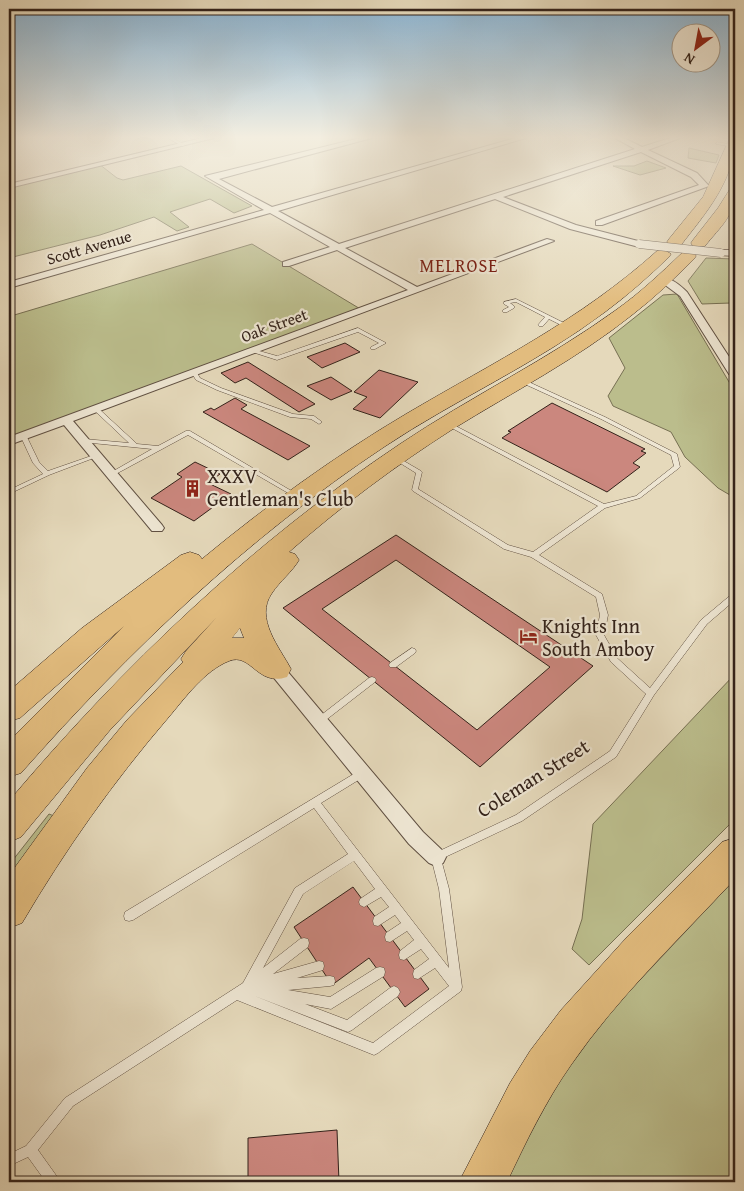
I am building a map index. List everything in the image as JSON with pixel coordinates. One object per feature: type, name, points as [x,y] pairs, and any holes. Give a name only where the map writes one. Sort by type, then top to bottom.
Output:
[{"type":"highway","points":[[9,826],[107,711],[193,622],[276,547],[395,458],[592,336],[664,280],[681,249],[706,194]]},
{"type":"highway","points":[[716,223],[734,194]]},
{"type":"highway","points":[[9,709],[81,646],[224,536],[294,497],[397,429],[570,327],[716,223],[735,214]]},
{"type":"highway","points":[[9,910],[70,813],[130,738],[174,689],[198,656],[260,587],[368,477]]},
{"type":"highway","points":[[9,763],[88,678],[155,614],[222,555],[294,497]]},
{"type":"highway","points":[[260,587],[252,606],[252,622],[276,669]]},
{"type":"highway","points":[[174,689],[205,661],[230,649],[245,649],[252,652],[276,669]]},
{"type":"highway","points":[[482,1182],[540,1074],[572,1029],[610,985],[735,854]]},
{"type":"highway","points":[[493,1182],[508,1134]]},
{"type":"street","points":[[240,194],[415,290]]},
{"type":"street","name":"Scott Avenue","points":[[9,285],[327,194]]},
{"type":"street","points":[[286,264],[507,194]]},
{"type":"street","points":[[599,223],[677,194]]},
{"type":"street","points":[[496,197],[573,227],[639,244],[735,253]]},
{"type":"street","name":"Oak Street","points":[[9,441],[550,241]]},
{"type":"street","points":[[664,280],[674,285],[684,294],[735,374]]},
{"type":"street","points":[[66,420],[157,528]]},
{"type":"street","points":[[276,669],[416,838],[436,857]]},
{"type":"lane","points":[[505,310],[512,307],[506,304],[516,300],[570,327]]},
{"type":"lane","points":[[541,325],[548,316]]},
{"type":"lane","points":[[252,351],[277,358],[358,330],[364,331],[383,343],[373,348]]},
{"type":"lane","points":[[194,372],[198,379],[219,389],[292,416],[312,418],[319,422]]},
{"type":"lane","points":[[520,380],[603,418],[674,454],[677,467],[638,498],[603,506],[534,555]]},
{"type":"lane","points":[[96,409],[135,446]]},
{"type":"lane","points":[[448,424],[603,506]]},
{"type":"lane","points":[[112,474],[188,432],[294,497]]},
{"type":"lane","points":[[24,436],[36,462],[47,474]]},
{"type":"lane","points":[[84,441],[159,448]]},
{"type":"lane","points":[[9,492],[47,474],[96,456]]},
{"type":"lane","points":[[395,458],[420,472],[415,490],[506,547],[534,555],[598,596],[604,615],[600,635],[607,648],[614,660],[651,693]]},
{"type":"lane","name":"Coleman Street","points":[[436,857],[519,818],[613,754],[651,693],[704,622],[735,596]]},
{"type":"lane","points":[[393,664],[412,651]]},
{"type":"lane","points":[[319,721],[372,680]]},
{"type":"lane","points":[[129,916],[362,773]]},
{"type":"lane","points":[[315,802],[457,987]]},
{"type":"lane","points":[[247,988],[299,891],[355,855]]},
{"type":"lane","points":[[436,857],[444,889],[457,987]]},
{"type":"lane","points":[[364,902],[383,890]]},
{"type":"lane","points":[[378,921],[396,908]]},
{"type":"lane","points":[[390,937],[409,924]]},
{"type":"lane","points":[[404,955],[422,942]]},
{"type":"lane","points":[[9,1160],[30,1150],[70,1102],[247,988],[304,944]]},
{"type":"lane","points":[[418,974],[436,960]]},
{"type":"lane","points":[[247,988],[319,966]]},
{"type":"lane","points":[[247,988],[331,1002],[380,972]]},
{"type":"lane","points":[[247,988],[330,981]]},
{"type":"lane","points":[[236,994],[374,1049],[457,987]]},
{"type":"lane","points":[[247,988],[348,1026],[394,992]]},
{"type":"lane","points":[[30,1150],[54,1182]]},
{"type":"green space","points":[[9,194],[230,194],[252,206],[234,213],[210,199],[170,212],[189,227],[177,231],[154,217],[100,235],[9,258]]},
{"type":"green space","points":[[252,244],[362,310],[9,441],[9,315],[11,316]]},
{"type":"green space","points":[[706,258],[735,259],[735,306],[731,303],[702,304],[688,281]]},
{"type":"green space","points":[[677,294],[735,392],[735,444],[732,444],[735,459],[735,498],[718,488],[685,457],[671,432],[613,406],[608,396],[625,368],[609,338],[663,295]]},
{"type":"green space","points":[[735,674],[735,819],[589,965],[572,949],[582,919],[593,824]]},
{"type":"green space","points":[[49,814],[54,816],[9,883],[9,865]]},
{"type":"green space","points":[[735,879],[735,1182],[507,1182],[522,1148],[561,1078],[607,1015]]},
{"type":"building","points":[[345,343],[360,352],[322,368],[307,357]]},
{"type":"building","points":[[248,362],[315,404],[299,412],[246,378],[235,383],[221,373]]},
{"type":"building","points":[[379,370],[418,382],[380,418],[353,409],[367,397],[354,392]]},
{"type":"building","points":[[331,377],[352,391],[331,400],[307,386]]},
{"type":"building","points":[[235,398],[247,405],[241,409],[310,446],[288,460],[203,412],[211,408],[214,410]]},
{"type":"building","points":[[552,403],[645,449],[641,451],[646,453],[633,463],[640,467],[607,492],[502,438],[511,432],[508,431]]},
{"type":"building","name":"XXXV Gentleman's Club","points":[[195,462],[220,474],[208,483],[231,494],[194,521],[151,498],[182,477],[177,474]]},
{"type":"building","name":"Knights Inn South Amboy","points":[[396,535],[593,666],[480,767],[283,608]],"holes":[[[396,560],[550,667],[477,730],[322,609]]]},
{"type":"building","points":[[353,887],[429,989],[405,1007],[369,958],[332,985],[294,927]]},
{"type":"building","points":[[337,1130],[339,1182],[248,1182],[248,1138]]},
{"type":"place","name":"XXXV Gentleman's Club","points":[[193,488]]},
{"type":"place","name":"Knights Inn South Amboy","points":[[528,637]]},
{"type":"district","name":"MELROSE","points":[[459,266]]}]
